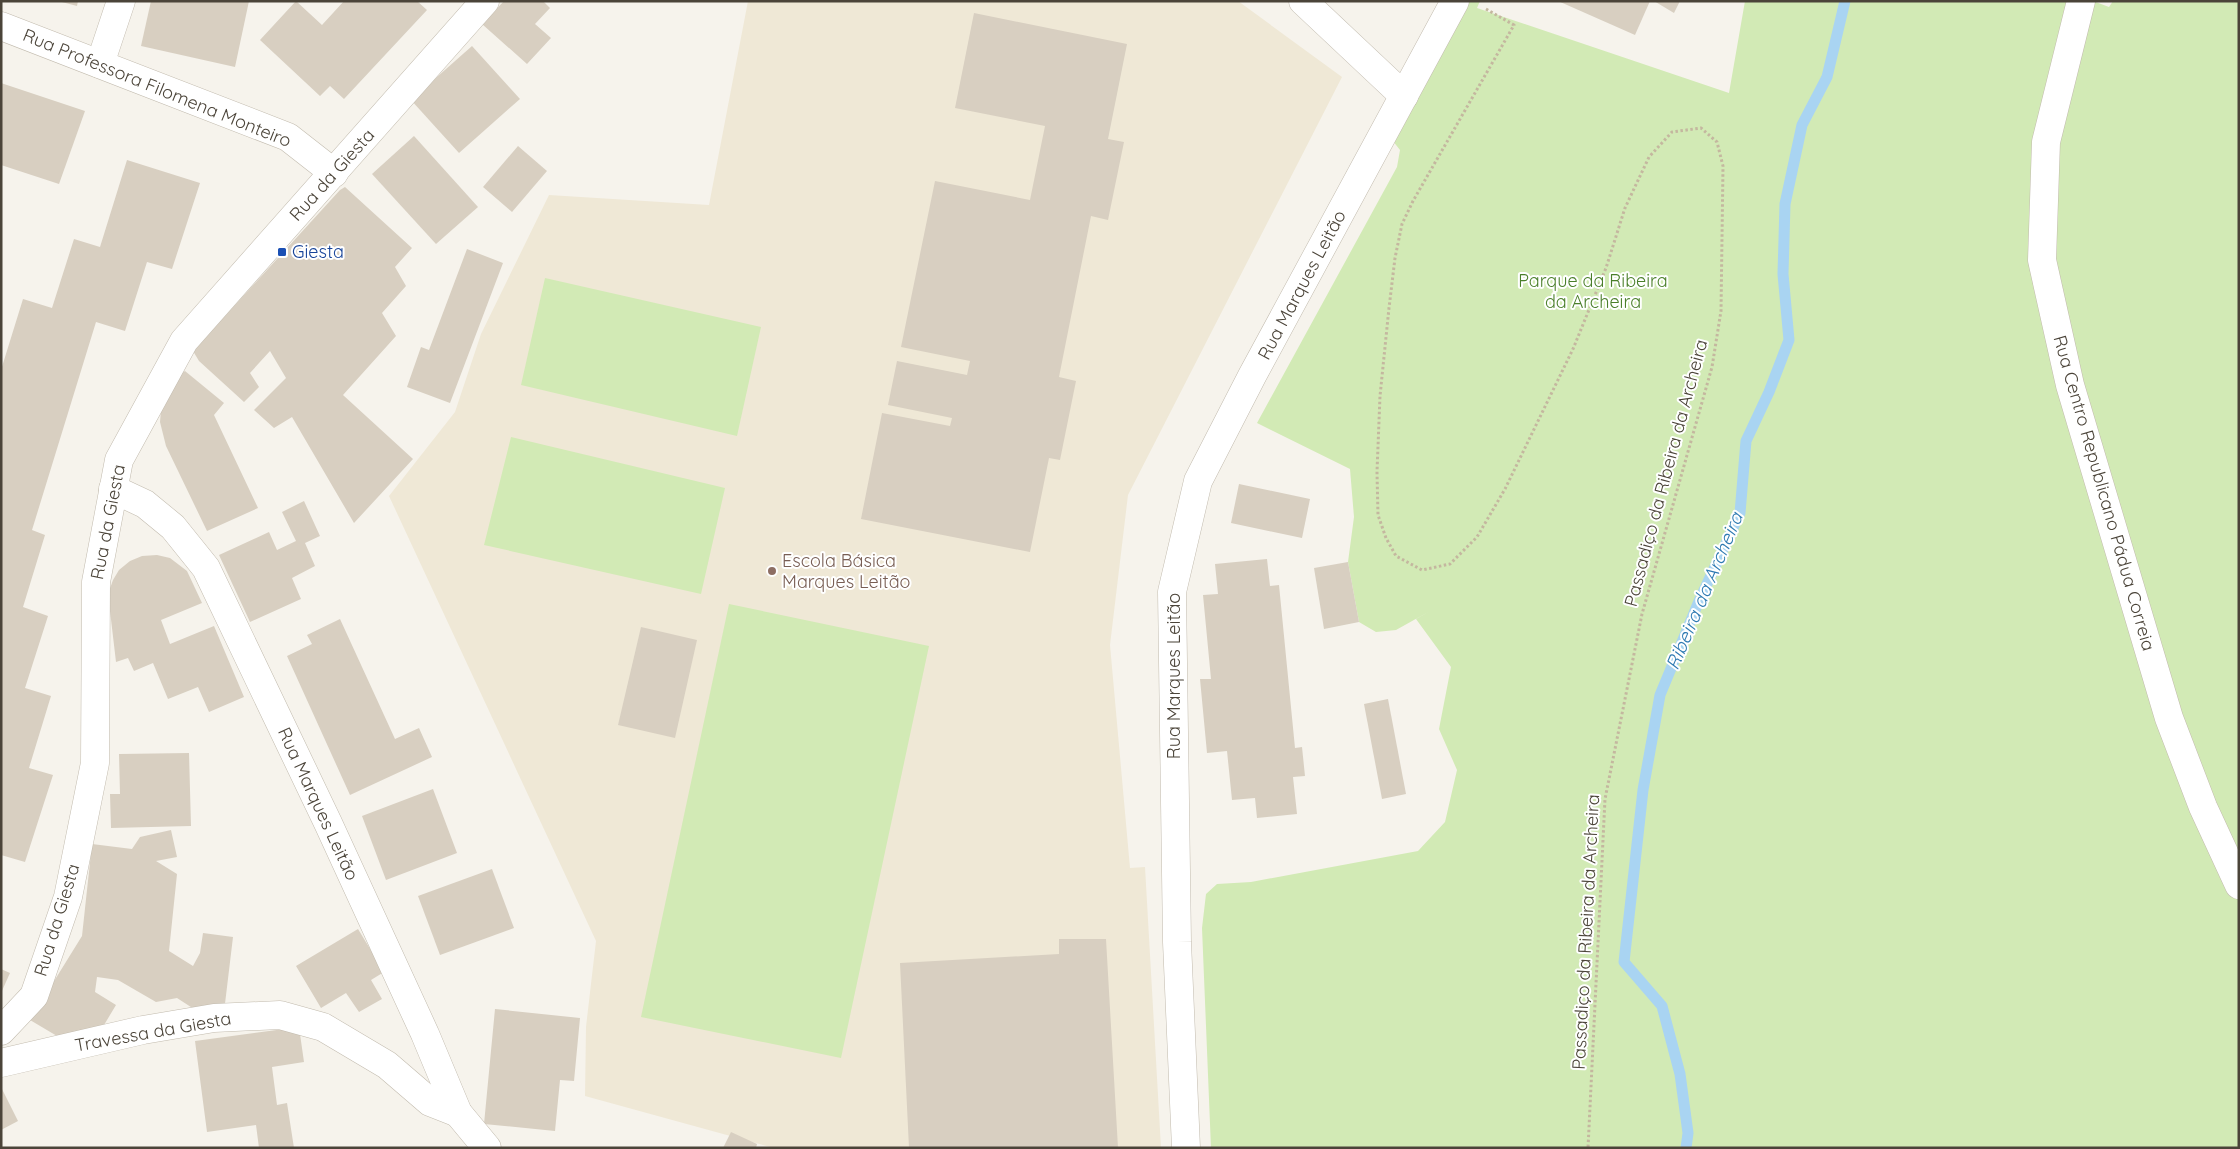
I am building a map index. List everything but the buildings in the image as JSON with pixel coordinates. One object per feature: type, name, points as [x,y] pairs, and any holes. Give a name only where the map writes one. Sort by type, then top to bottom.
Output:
[{"type":"street","points":[[100,64],[121,1]]},
{"type":"street","name":"Rua da Giesta","points":[[1,1031],[34,996],[68,897],[95,763],[96,582],[119,460],[184,341],[485,1]]},
{"type":"street","points":[[1303,1],[1404,96]]},
{"type":"street","name":"Rua Marques Leitão","points":[[1186,1148],[1177,942],[1172,592],[1198,481],[1252,376],[1455,1]]},
{"type":"street","name":"Rua Centro Republicano Pádua Correia","points":[[2081,1],[2046,142],[2042,260],[2070,385],[2169,718],[2203,807],[2239,885]]},
{"type":"street","name":"Rua Professora Filomena Monteiro","points":[[1,26],[288,137],[334,173]]},
{"type":"street","name":"Rua Marques Leitão","points":[[113,489],[145,504],[173,527],[206,568],[328,823],[425,1034],[458,1113],[487,1148]]},
{"type":"street","name":"Travessa da Giesta","points":[[1,1063],[144,1030],[214,1018],[280,1015],[323,1027],[387,1065],[430,1102],[458,1113]]},
{"type":"path","name":"Passadiço da Ribeira da Archeira","points":[[1482,7],[1514,25],[1413,201],[1402,224],[1395,258],[1380,396],[1377,472],[1378,515],[1386,538],[1396,556],[1422,570],[1450,564],[1477,537],[1506,489],[1573,349],[1606,268],[1625,208],[1649,157],[1672,132],[1701,128],[1716,142],[1723,166],[1721,311],[1712,367],[1642,614],[1605,799],[1588,1148]]},
{"type":"shaded area","name":"Escola Básica Marques Leitão","points":[[748,1],[1238,1],[1342,77],[1128,495],[1110,645],[1130,868],[1145,867],[1161,1148],[774,1148],[585,1096],[586,1027],[596,941],[389,496],[455,412],[481,334],[549,195],[709,205]]},
{"type":"green space","name":"Parque da Ribeira da Archeira","points":[[1455,1],[1480,1],[1477,8],[1729,93],[1745,1],[2093,1],[2109,7],[2113,1],[2239,1],[2239,1148],[1211,1148],[1202,928],[1206,894],[1217,884],[1251,882],[1418,851],[1445,822],[1457,770],[1439,729],[1451,667],[1416,619],[1430,611],[1396,630],[1376,632],[1359,622],[1348,562],[1354,517],[1350,469],[1257,423],[1397,167],[1400,150],[1385,131]]},
{"type":"green space","points":[[545,278],[761,327],[737,436],[521,385]]},
{"type":"green space","points":[[511,437],[725,488],[701,594],[484,545]]},
{"type":"green space","points":[[729,604],[929,646],[841,1058],[641,1017]]},
{"type":"waterway","name":"Ribeira da Archeira","points":[[1686,1148],[1688,1133],[1680,1074],[1662,1006],[1624,962],[1643,790],[1660,695],[1699,601],[1740,513],[1746,441],[1769,392],[1789,340],[1783,274],[1785,204],[1802,125],[1827,77],[1845,1]]},
{"type":"place","name":"Giesta","points":[[282,252]]},
{"type":"place","name":"Escola Básica Marques Leitão","points":[[772,571]]}]
